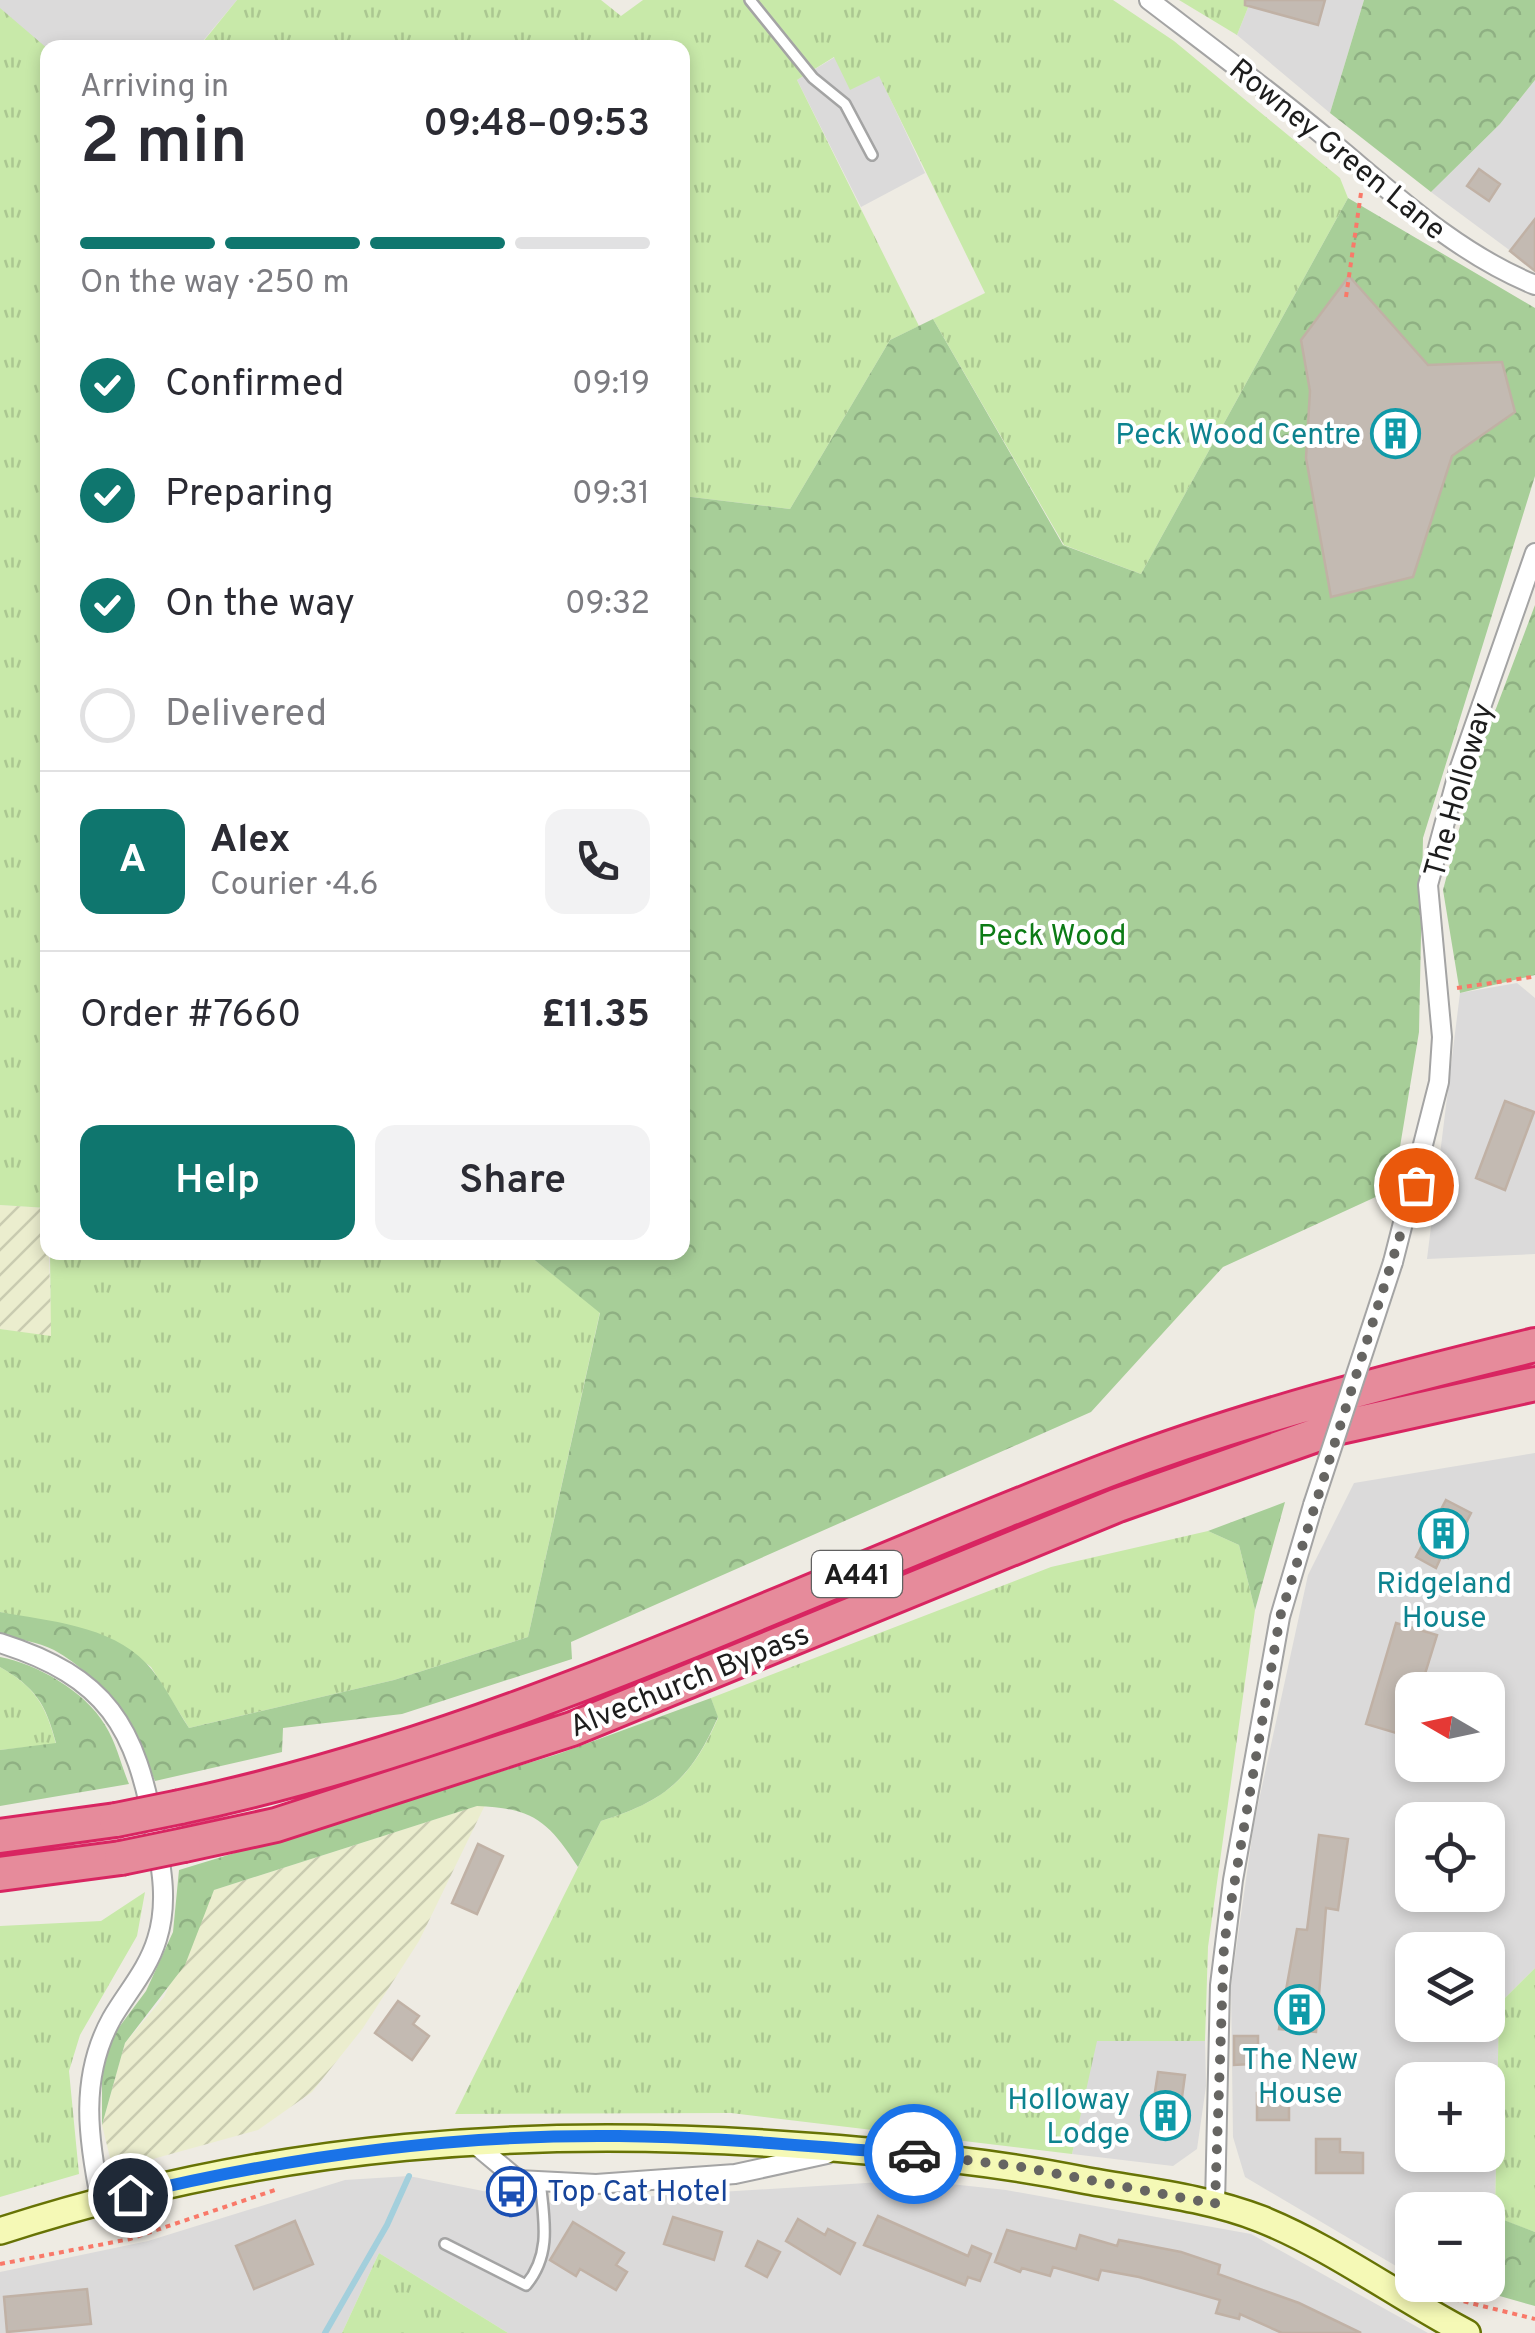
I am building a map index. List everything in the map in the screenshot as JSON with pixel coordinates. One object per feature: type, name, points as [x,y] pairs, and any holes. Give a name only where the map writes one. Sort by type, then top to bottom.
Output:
[{"type":"highway","name":"Alvechurch Bypass","points":[[0,1836],[116,1820],[276,1787],[486,1722],[1110,1470],[1340,1392],[1535,1345]]},
{"type":"highway","name":"Alvechurch Bypass","points":[[0,1874],[121,1858],[276,1824],[572,1729],[1118,1504],[1336,1428],[1535,1384]]},
{"type":"main road","points":[[0,2231],[101,2202],[258,2167],[388,2146],[619,2136],[847,2149],[1016,2166],[1215,2204],[1302,2238],[1467,2333]]},
{"type":"street","name":"Rowney Green Lane","points":[[1149,0],[1458,244],[1496,269],[1535,285]]},
{"type":"street","name":"The Holloway","points":[[1215,2204],[1220,1986],[1231,1896],[1280,1617],[1393,1262],[1437,1098],[1442,1037],[1428,908],[1437,841],[1535,553]]},
{"type":"street","points":[[0,1643],[44,1657],[96,1693],[128,1737],[146,1780],[164,1880],[162,1918],[151,1956],[106,2029],[92,2066],[88,2125],[101,2202]]},
{"type":"street","points":[[470,2140],[518,2180],[596,2184],[735,2174],[847,2149]]},
{"type":"lane","points":[[750,0],[813,78],[845,104],[872,155]]},
{"type":"lane","points":[[444,2244],[526,2285],[539,2270],[545,2247],[540,2181]]},
{"type":"path","points":[[1346,297],[1364,169]]},
{"type":"path","points":[[1438,986],[1458,988],[1532,976]]},
{"type":"path","points":[[0,2264],[130,2239],[284,2187]]},
{"type":"shaded area","points":[[0,0],[237,0],[204,40],[40,40],[40,43],[0,9]]},
{"type":"shaded area","points":[[1251,0],[1364,0],[1330,113],[1237,35]]},
{"type":"shaded area","points":[[835,57],[879,75],[925,173],[861,207],[797,80]]},
{"type":"shaded area","points":[[1535,80],[1535,269],[1431,192],[1500,124]]},
{"type":"shaded area","points":[[1517,983],[1535,998],[1535,1254],[1427,1259],[1460,993]]},
{"type":"shaded area","points":[[1535,1453],[1535,1968],[1505,1998],[1505,1932],[1395,1932],[1395,2042],[1498,2042],[1498,2062],[1395,2062],[1395,2172],[1496,2172],[1495,2192],[1395,2192],[1395,2265],[1245,2177],[1233,2137],[1231,1985],[1254,1823],[1308,1575],[1354,1483]]},
{"type":"shaded area","points":[[1096,2041],[1205,2041],[1206,2086],[1197,2149],[1173,2166],[1072,2154]]},
{"type":"shaded area","points":[[409,2176],[542,2203],[914,2180],[1006,2190],[1251,2234],[1428,2333],[508,2333],[379,2253],[342,2333],[0,2333],[0,2272],[148,2241],[345,2180]]},
{"type":"green space","points":[[237,0],[601,0],[621,16],[643,0],[1113,0],[1174,41],[1340,178],[1348,198],[1141,574],[1064,545],[933,319],[985,293],[879,76],[850,90],[834,57],[797,80],[919,326],[890,340],[790,509],[690,497],[690,40],[204,40]]},
{"type":"green space","points":[[1179,0],[1251,0],[1237,35]]},
{"type":"green space","points":[[1364,0],[1535,0],[1535,80],[1500,124],[1431,192],[1330,113]]},
{"type":"green space","points":[[0,8],[40,42],[40,1208],[0,1205]]},
{"type":"green space","name":"Peck Wood","points":[[1348,198],[1535,308],[1535,476],[1423,838],[1419,1032],[1393,1189],[1223,1267],[1091,1412],[571,1642],[572,1659],[402,1714],[283,1728],[282,1752],[155,1781],[138,1743],[103,1690],[54,1650],[0,1634],[0,1612],[58,1622],[115,1640],[146,1663],[189,1728],[394,1680],[528,1637],[600,1313],[535,1260],[690,1260],[690,497],[790,509],[890,340],[933,319],[1063,545],[1141,574]],"holes":[[[1349,277],[1428,365],[1502,362],[1515,412],[1452,456],[1413,577],[1332,596],[1306,458],[1310,391],[1301,340]]]},
{"type":"green space","points":[[1535,605],[1535,975],[1460,993],[1443,890],[1480,751]]},
{"type":"green space","points":[[0,1205],[40,1208],[40,1260],[49,1260],[52,1337],[0,1329]]},
{"type":"green space","points":[[50,1260],[535,1260],[600,1312],[528,1637],[394,1680],[189,1728],[151,1667],[122,1645],[0,1612],[0,1329],[51,1336]]},
{"type":"green space","points":[[1285,1502],[1255,1610],[1239,1545],[1208,1531]]},
{"type":"green space","points":[[1208,1531],[1239,1545],[1255,1610],[1208,1947],[1205,2041],[1097,2041],[1072,2154],[731,2113],[455,2114],[601,1821],[659,1796],[686,1772],[718,1718],[711,1698],[1051,1567]]},
{"type":"green space","points":[[0,1657],[44,1673],[85,1701],[109,1732],[129,1784],[0,1806],[0,1750],[56,1743],[37,1698],[0,1667]]},
{"type":"green space","points":[[0,1667],[37,1698],[56,1744],[0,1750]]},
{"type":"green space","points":[[711,1698],[718,1717],[686,1772],[659,1796],[601,1821],[578,1867],[557,1838],[537,1820],[512,1810],[477,1806],[214,1890],[185,1965],[125,2043],[102,2125],[102,2067],[114,2034],[146,1991],[173,1932],[179,1870],[558,1754]]},
{"type":"green space","points":[[486,1803],[419,1941],[363,2028],[312,2092],[258,2130],[113,2170],[102,2125],[125,2043],[164,1997],[214,1890]]},
{"type":"green space","points":[[145,1892],[137,1936],[80,2035],[69,2071],[79,2174],[0,2197],[0,1926],[101,1921]]},
{"type":"green space","points":[[1535,1968],[1535,2232],[1505,2221],[1505,2192],[1495,2192],[1496,2172],[1505,2172],[1505,2062],[1498,2062],[1498,2042],[1505,2042],[1505,1998]]},
{"type":"green space","points":[[1505,2221],[1535,2232],[1535,2306],[1505,2297]]},
{"type":"green space","points":[[379,2253],[508,2333],[342,2333]]},
{"type":"building","points":[[1245,0],[1325,0],[1318,25],[1245,5]]},
{"type":"building","points":[[1479,169],[1500,184],[1489,201],[1467,186]]},
{"type":"building","points":[[1535,219],[1535,271],[1510,251]]},
{"type":"building","name":"Peck Wood Centre","points":[[1349,276],[1428,365],[1502,362],[1515,412],[1452,456],[1413,577],[1331,597],[1306,458],[1310,391],[1301,340]]},
{"type":"building","points":[[1505,1101],[1534,1112],[1505,1190],[1476,1178]]},
{"type":"building","name":"Ridgeland House","points":[[1446,1500],[1471,1513],[1448,1558],[1442,1555],[1436,1568],[1416,1557]]},
{"type":"building","points":[[1396,1623],[1437,1635],[1426,1672],[1395,1672],[1395,1733],[1366,1724]]},
{"type":"building","points":[[1319,1835],[1348,1839],[1338,1910],[1326,1908],[1316,2032],[1279,2029],[1297,1929],[1307,1930]]},
{"type":"building","points":[[478,1844],[503,1856],[477,1914],[452,1903]]},
{"type":"building","points":[[398,2001],[419,2016],[413,2024],[429,2036],[412,2060],[375,2033]]},
{"type":"building","points":[[1234,2036],[1258,2036],[1258,2054],[1251,2054],[1251,2064],[1234,2065]]},
{"type":"building","points":[[1158,2072],[1185,2075],[1177,2134],[1149,2131]]},
{"type":"building","points":[[1257,2093],[1289,2093],[1289,2120],[1257,2120]]},
{"type":"building","points":[[1316,2139],[1340,2139],[1340,2152],[1363,2153],[1363,2173],[1316,2173]]},
{"type":"building","points":[[878,2216],[968,2256],[972,2246],[991,2254],[980,2281],[968,2277],[965,2285],[864,2245]]},
{"type":"building","points":[[673,2217],[722,2232],[714,2260],[664,2244]]},
{"type":"building","points":[[798,2219],[825,2235],[828,2229],[855,2243],[840,2274],[786,2241]]},
{"type":"building","points":[[295,2221],[313,2264],[254,2289],[236,2246]]},
{"type":"building","points":[[573,2222],[624,2253],[616,2265],[627,2272],[616,2290],[580,2269],[576,2276],[550,2260]]},
{"type":"building","points":[[1007,2230],[1076,2249],[1080,2235],[1117,2246],[1119,2240],[1181,2252],[1220,2265],[1218,2274],[1299,2303],[1361,2333],[1282,2333],[1240,2314],[1239,2319],[1216,2313],[1220,2300],[1101,2270],[1098,2280],[1053,2267],[1050,2276],[1022,2268],[1020,2272],[995,2262]]},
{"type":"building","points":[[758,2241],[780,2252],[767,2277],[746,2266]]},
{"type":"building","points":[[87,2289],[91,2324],[7,2332],[4,2297]]},
{"type":"waterway","points":[[325,2333],[387,2225],[409,2176]]},
{"type":"way so far","points":[[914,2154],[1016,2166],[1215,2204],[1224,1944],[1280,1617],[1301,1538],[1416,1185]]},
{"type":"place","name":"Peck Wood Centre","points":[[1396,434]]},
{"type":"place","name":"Ridgeland House","points":[[1444,1534]]},
{"type":"place","name":"The New House","points":[[1300,2010]]},
{"type":"place","name":"Holloway Lodge","points":[[1165,2116]]},
{"type":"place","name":"Top Cat Hotel","points":[[512,2191]]},
{"type":"route","points":[[130,2195],[219,2174],[388,2146],[470,2140],[619,2136],[914,2154]]}]
